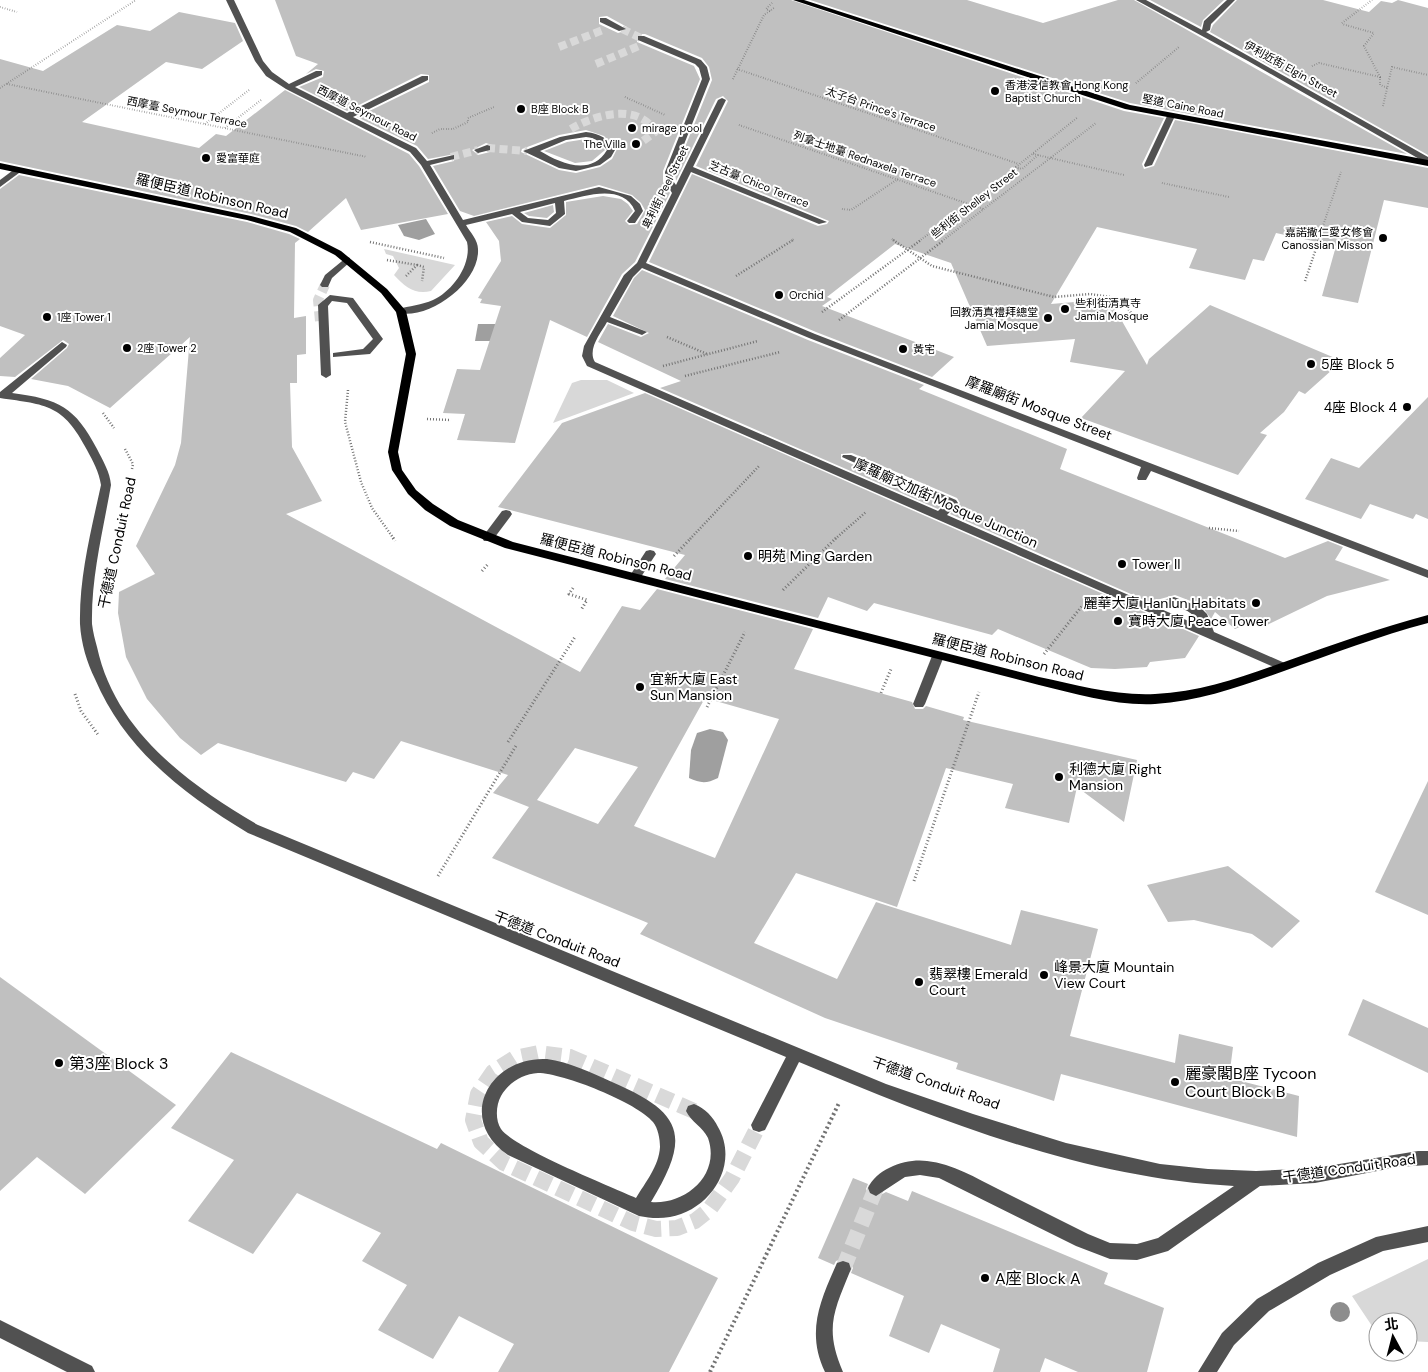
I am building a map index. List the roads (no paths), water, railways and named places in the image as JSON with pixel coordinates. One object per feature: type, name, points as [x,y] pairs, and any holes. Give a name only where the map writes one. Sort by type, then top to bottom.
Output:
[{"type":"main road","name":"堅道 Caine Road","points":[[797,0],[1128,107],[1428,162]]},
{"type":"main road","name":"羅便臣道 Robinson Road","points":[[0,166],[248,218],[293,230],[338,253],[384,291],[401,311],[411,354],[393,452],[397,470],[412,492],[429,507],[454,523],[488,538],[938,656],[1081,691],[1130,698],[1156,699],[1214,692],[1387,630],[1428,619]]},
{"type":"street","name":"西摩道 Seymour Road","points":[[230,0],[259,61],[270,74],[289,87],[413,150],[425,164],[474,248],[475,255],[469,267],[446,296],[427,305],[401,311]]},
{"type":"street","name":"伊利近街 Elgin Street","points":[[1140,0],[1252,59],[1428,162]]},
{"type":"street","points":[[1206,30],[1207,23],[1231,0]]},
{"type":"street","points":[[603,20],[618,27],[603,30]]},
{"type":"street","points":[[641,38],[671,52],[688,56],[698,62],[703,67],[706,79],[669,172],[669,181],[676,193]]},
{"type":"street","points":[[639,46],[650,42]]},
{"type":"street","points":[[289,87],[319,73]]},
{"type":"street","points":[[348,116],[425,78]]},
{"type":"street","name":"卑利街 Peel Street","points":[[597,368],[586,359],[586,352],[629,276],[641,264],[722,100]]},
{"type":"street","points":[[1148,165],[1171,116]]},
{"type":"street","points":[[564,137],[592,132],[603,140],[611,150],[608,157],[585,167],[562,166],[530,151],[564,137],[571,129]]},
{"type":"street","points":[[703,138],[712,142]]},
{"type":"street","points":[[478,150],[487,148]]},
{"type":"street","points":[[425,164],[451,157]]},
{"type":"street","name":"芝古臺 Chico Terrace","points":[[688,168],[822,222]]},
{"type":"street","points":[[0,184],[19,170]]},
{"type":"street","points":[[460,223],[599,190],[614,192],[638,206],[639,211],[632,221]]},
{"type":"street","points":[[514,211],[525,220],[550,223],[561,214],[559,199]]},
{"type":"street","points":[[324,285],[328,276],[347,260]]},
{"type":"street","name":"摩羅廟街 Mosque Street","points":[[641,264],[812,336],[1428,574]]},
{"type":"street","points":[[326,375],[323,305],[330,298],[350,300],[378,339],[366,352],[337,355]]},
{"type":"street","points":[[605,318],[642,332]]},
{"type":"street","points":[[2,396],[62,345]]},
{"type":"street","name":"摩羅廟交加街 Mosque Junction","points":[[597,368],[1282,667]]},
{"type":"street","name":"干德道 Conduit Road","points":[[2,396],[25,398],[52,405],[72,418],[105,474],[106,485],[87,586],[86,616],[90,647],[99,675],[112,703],[130,731],[153,758],[182,784],[215,808],[254,829],[882,1090],[975,1122],[1080,1152],[1132,1166],[1194,1176],[1256,1179],[1304,1176],[1351,1170],[1387,1160],[1428,1158]]},
{"type":"street","points":[[847,457],[952,503],[938,517]]},
{"type":"street","points":[[1142,478],[1148,467]]},
{"type":"street","points":[[488,538],[506,514]]},
{"type":"street","points":[[635,577],[650,554]]},
{"type":"street","points":[[1148,608],[1174,601],[1196,610],[1200,614],[1210,636]]},
{"type":"street","points":[[919,704],[938,656]]},
{"type":"street","points":[[759,1125],[795,1054]]},
{"type":"street","points":[[639,1208],[663,1164],[668,1148],[665,1130],[656,1115],[632,1100],[564,1070],[547,1066],[530,1067],[514,1073],[501,1083],[492,1096],[488,1112],[491,1128],[500,1140],[514,1150],[639,1208],[657,1211],[674,1209],[690,1202],[704,1192],[713,1179],[718,1160],[717,1141],[709,1125],[694,1111]]},
{"type":"street","points":[[876,1188],[891,1174],[909,1167],[930,1167],[951,1174],[1082,1240],[1110,1251],[1137,1252],[1162,1245],[1256,1179]]},
{"type":"street","points":[[1207,1372],[1228,1339],[1263,1305],[1324,1269],[1382,1243],[1428,1234]]},
{"type":"street","points":[[834,1372],[827,1360],[822,1330],[828,1301],[843,1269]]},
{"type":"street","points":[[0,1329],[86,1372]]},
{"type":"tunnel","points":[[622,29],[641,38]]},
{"type":"tunnel","points":[[559,47],[603,30]]},
{"type":"tunnel","points":[[596,64],[639,46]]},
{"type":"tunnel","points":[[571,129],[603,116],[627,114],[638,117],[648,123],[655,132],[643,141]]},
{"type":"tunnel","points":[[487,148],[527,151]]},
{"type":"tunnel","points":[[451,157],[478,150]]},
{"type":"tunnel","points":[[320,321],[318,300],[325,285]]},
{"type":"tunnel","points":[[694,1111],[570,1057],[539,1053],[515,1058],[493,1072],[478,1094],[473,1120],[481,1142],[504,1163],[633,1223],[656,1229],[677,1228],[695,1221],[709,1210],[732,1178],[759,1125]]},
{"type":"tunnel","points":[[843,1269],[876,1188]]},
{"type":"place","name":"香港浸信教會 Hong Kong Baptist Church","points":[[995,91]]},
{"type":"place","name":"B座 Block B","points":[[521,109]]},
{"type":"place","name":"mirage pool","points":[[632,128]]},
{"type":"place","name":"The Villa","points":[[636,144]]},
{"type":"place","name":"愛富華庭","points":[[206,158]]},
{"type":"place","name":"嘉諾撒仁愛女修會 Canossian Misson","points":[[1383,238]]},
{"type":"place","name":"Orchid","points":[[779,295]]},
{"type":"place","name":"些利街清真寺 Jamia Mosque","points":[[1065,309]]},
{"type":"place","name":"1座 Tower 1","points":[[47,317]]},
{"type":"place","name":"回教清真禮拜總堂 Jamia Mosque","points":[[1048,318]]},
{"type":"place","name":"2座 Tower 2","points":[[127,348]]},
{"type":"place","name":"黃宅","points":[[903,349]]},
{"type":"place","name":"5座 Block 5","points":[[1311,364]]},
{"type":"place","name":"4座 Block 4","points":[[1407,407]]},
{"type":"place","name":"明苑 Ming Garden","points":[[748,556]]},
{"type":"place","name":"Tower II","points":[[1122,564]]},
{"type":"place","name":"麗華大廈 Hanlun Habitats","points":[[1256,603]]},
{"type":"place","name":"寶時大廈 Peace Tower","points":[[1118,621]]},
{"type":"place","name":"宜新大廈 East Sun Mansion","points":[[640,687]]},
{"type":"place","name":"利德大廈 Right Mansion","points":[[1059,777]]},
{"type":"place","name":"峰景大廈 Mountain View Court","points":[[1044,975]]},
{"type":"place","name":"翡翠樓 Emerald Court","points":[[919,982]]},
{"type":"place","name":"第3座 Block 3","points":[[59,1063]]},
{"type":"place","name":"麗豪閣B座 Tycoon Court Block B","points":[[1175,1082]]},
{"type":"place","name":"A座 Block A","points":[[985,1278]]}]
